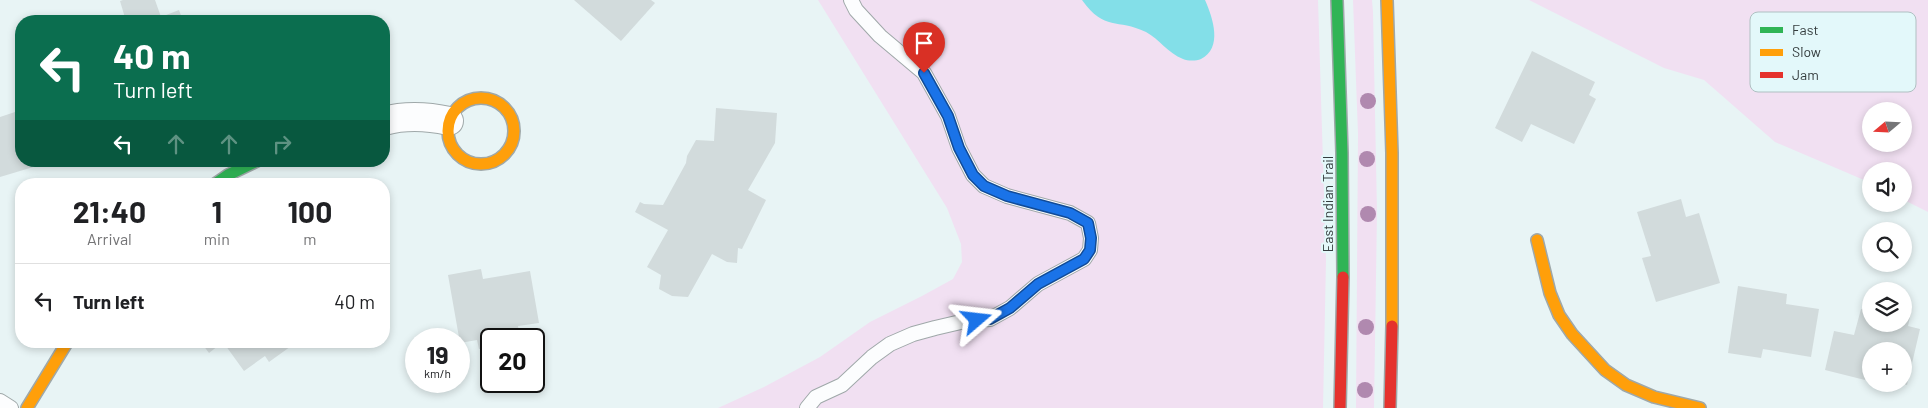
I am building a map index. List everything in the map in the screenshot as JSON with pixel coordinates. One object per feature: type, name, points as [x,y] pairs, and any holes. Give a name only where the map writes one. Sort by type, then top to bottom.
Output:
[{"type":"main road","name":"East Indian Trail","points":[[1337,0],[1343,161],[1340,408]]},
{"type":"main road","points":[[1387,0],[1393,304],[1390,408]]},
{"type":"main road","points":[[477,97],[491,98],[505,106],[512,117],[515,132],[512,143],[505,154],[491,163],[479,164],[467,161],[457,155],[452,148],[448,134],[449,121],[454,111],[462,102],[477,97]]},
{"type":"main road","points":[[223,178],[245,167]]},
{"type":"main road","points":[[1537,240],[1550,293],[1558,315],[1572,334],[1605,370],[1626,385],[1654,397],[1700,408]]},
{"type":"main road","points":[[27,408],[64,348]]},
{"type":"street","points":[[390,120],[410,116],[433,117],[449,121]]},
{"type":"lane","points":[[807,408],[816,397],[842,385],[872,357],[890,344],[914,334],[936,328],[990,319],[1010,308],[1038,284],[1084,259],[1090,250],[1091,238],[1088,223],[1070,213],[1007,196],[984,186],[973,175],[959,148],[948,116],[924,73],[880,36],[856,10],[851,0]]},
{"type":"lane","points":[[0,401],[11,408]]},
{"type":"shaded area","points":[[818,0],[1318,0],[1326,260],[1323,408],[718,408],[764,387],[820,357],[870,322],[953,279],[962,262],[961,244],[947,208]]},
{"type":"shaded area","points":[[1353,0],[1372,0],[1373,12],[1377,212],[1374,408],[1356,408],[1358,134]]},
{"type":"shaded area","points":[[1529,0],[1928,0],[1928,212],[1912,204],[1912,162],[1862,162],[1862,179],[1775,142],[1704,80],[1664,68]]},
{"type":"water","points":[[1082,0],[1205,0],[1213,24],[1214,40],[1212,48],[1201,59],[1183,59],[1146,32],[1112,23],[1098,17]]},
{"type":"building","points":[[155,0],[160,15],[124,15],[120,1]]},
{"type":"building","points":[[574,0],[651,0],[655,3],[621,41]]},
{"type":"building","points":[[179,10],[181,15],[166,15]]},
{"type":"building","points":[[1532,51],[1595,82],[1589,95],[1596,99],[1574,144],[1531,124],[1522,142],[1495,128]]},
{"type":"building","points":[[716,108],[777,113],[775,143],[748,190],[766,200],[742,249],[738,248],[737,263],[727,262],[712,254],[688,297],[672,296],[659,289],[661,275],[647,267],[668,230],[635,212],[640,202],[663,205],[696,140],[714,141]]},
{"type":"building","points":[[15,112],[15,167],[33,167],[0,177],[0,117]]},
{"type":"building","points":[[1681,199],[1686,217],[1699,213],[1720,283],[1656,302],[1642,258],[1651,256],[1637,212]]},
{"type":"building","points":[[481,269],[483,279],[530,271],[539,323],[518,326],[518,328],[480,328],[479,349],[477,340],[470,341],[470,328],[457,328],[448,275]]},
{"type":"building","points":[[1738,286],[1787,294],[1786,304],[1819,309],[1811,357],[1763,349],[1761,358],[1728,353]]},
{"type":"building","points":[[1861,309],[1862,332],[1912,332],[1912,327],[1920,329],[1912,363],[1912,342],[1862,342],[1862,379],[1825,370],[1834,331],[1854,335]]},
{"type":"building","points":[[205,348],[215,348],[209,353]]},
{"type":"building","points":[[227,348],[288,348],[269,362],[265,356],[244,371]]},
{"type":"traffic: fast","points":[[1337,0],[1342,153],[1343,277]]},
{"type":"traffic: fast","points":[[224,178],[245,167]]},
{"type":"traffic: slow","points":[[1387,0],[1392,153],[1392,326]]},
{"type":"traffic: slow","points":[[474,98],[488,98],[500,103],[509,112],[514,124],[514,131],[512,144],[505,155],[488,164],[474,164],[462,159],[453,150],[448,138],[448,124],[453,112],[462,103],[474,98]]},
{"type":"traffic: slow","points":[[1537,240],[1550,293],[1559,315],[1572,334],[1605,370],[1626,385],[1654,397],[1700,408]]},
{"type":"traffic: slow","points":[[27,408],[64,348]]},
{"type":"traffic: jam","points":[[1340,408],[1343,277]]},
{"type":"traffic: jam","points":[[1390,408],[1392,326]]},
{"type":"route","points":[[924,73],[948,116],[959,148],[973,175],[984,186],[1007,196],[1070,213],[1088,223],[1091,238],[1090,250],[1084,259],[1038,284],[1010,308],[990,319],[977,320]]}]
